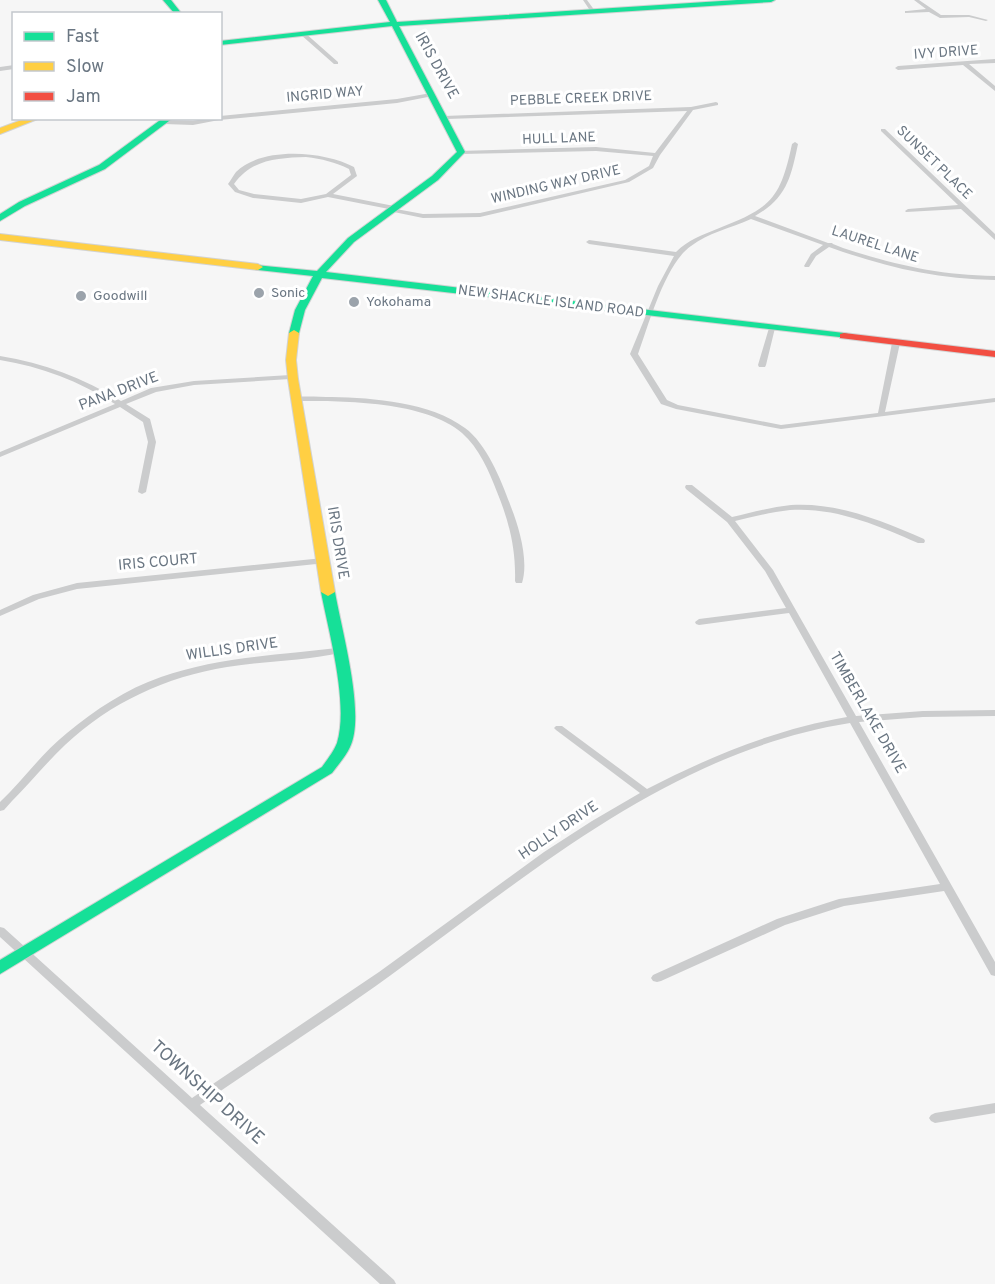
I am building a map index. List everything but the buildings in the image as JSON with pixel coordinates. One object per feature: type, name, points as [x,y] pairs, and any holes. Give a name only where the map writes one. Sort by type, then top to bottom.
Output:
[{"type":"street","points":[[167,0],[177,12]]},
{"type":"street","name":"IRIS DRIVE","points":[[0,968],[327,770],[345,743],[349,707],[337,651],[298,399],[290,376],[293,327],[318,275],[337,252],[447,170],[461,152],[446,117],[431,95],[382,0]]},
{"type":"street","points":[[222,43],[589,6],[771,0]]},
{"type":"street","points":[[916,0],[940,17],[969,16],[986,20]]},
{"type":"street","points":[[908,12],[937,9]]},
{"type":"street","points":[[302,33],[336,63]]},
{"type":"street","name":"IVY DRIVE","points":[[898,68],[995,61]]},
{"type":"street","points":[[965,64],[995,89]]},
{"type":"street","name":"INGRID WAY","points":[[222,118],[397,101],[431,95]]},
{"type":"street","name":"PEBBLE CREEK DRIVE","points":[[446,117],[656,108],[692,109],[716,104]]},
{"type":"street","name":"WINDING WAY DRIVE","points":[[326,196],[423,216],[480,215],[627,181],[651,167],[657,155],[692,109]]},
{"type":"street","points":[[0,131],[30,120]]},
{"type":"street","points":[[0,218],[29,199],[78,180],[112,162],[167,120]]},
{"type":"street","name":"INGRID WAY","points":[[167,120],[193,123],[209,120]]},
{"type":"street","name":"SUNSET PLACE","points":[[883,130],[995,238]]},
{"type":"street","points":[[795,144],[787,181],[781,194],[751,217],[695,239],[677,254],[634,354],[664,402],[781,427],[995,400]]},
{"type":"street","name":"HULL LANE","points":[[461,152],[596,149],[657,155]]},
{"type":"street","points":[[285,156],[338,160],[352,168],[354,176],[326,196],[293,201],[253,196],[237,191],[231,184],[250,165],[264,159],[285,156]]},
{"type":"street","points":[[908,211],[962,207]]},
{"type":"street","name":"LAUREL LANE","points":[[751,217],[914,271],[946,277],[995,278]]},
{"type":"street","name":"NEW SHACKLE ISLAND ROAD","points":[[0,237],[995,354]]},
{"type":"street","points":[[589,242],[677,254]]},
{"type":"street","points":[[807,266],[813,255],[830,244]]},
{"type":"street","points":[[762,365],[772,328]]},
{"type":"street","points":[[882,415],[896,343]]},
{"type":"street","points":[[0,358],[42,365],[67,374],[120,403],[147,421],[152,442],[142,492]]},
{"type":"street","name":"PANA DRIVE","points":[[0,455],[153,390],[194,383],[290,376]]},
{"type":"street","points":[[298,399],[382,403],[432,415],[462,430],[483,455],[513,520],[521,555],[519,581]]},
{"type":"street","name":"TIMBERLAKE DRIVE","points":[[689,487],[730,520],[769,570],[995,972]]},
{"type":"street","points":[[730,520],[790,508],[842,512],[882,524],[921,542]]},
{"type":"street","name":"IRIS COURT","points":[[0,613],[36,597],[77,586],[323,561]]},
{"type":"street","points":[[699,622],[791,610]]},
{"type":"street","name":"WILLIS DRIVE","points":[[0,808],[68,737],[106,707],[150,682],[203,667],[337,651]]},
{"type":"street","name":"HOLLY DRIVE","points":[[193,1104],[407,958],[495,891],[645,792],[706,762],[763,741],[805,729],[854,720],[995,712]]},
{"type":"street","points":[[559,728],[645,792]]},
{"type":"street","points":[[657,978],[781,922],[843,902],[947,887]]},
{"type":"street","name":"TOWNSHIP DRIVE","points":[[0,931],[389,1284]]},
{"type":"street","points":[[935,1118],[995,1108]]},
{"type":"traffic: fast","points":[[167,0],[177,12]]},
{"type":"traffic: fast","points":[[294,333],[300,310],[309,290],[335,255],[368,226],[435,178],[461,152],[382,0]]},
{"type":"traffic: fast","points":[[222,43],[394,24],[771,0]]},
{"type":"traffic: fast","points":[[0,218],[22,204],[102,167],[166,120]]},
{"type":"traffic: fast","points":[[258,267],[844,336]]},
{"type":"traffic: fast","points":[[0,968],[327,770],[344,745],[348,718],[347,696],[328,592]]},
{"type":"traffic: slow","points":[[0,131],[30,120]]},
{"type":"traffic: slow","points":[[0,237],[258,267]]},
{"type":"traffic: slow","points":[[294,333],[291,360],[293,379],[328,592]]},
{"type":"traffic: jam","points":[[844,336],[995,354]]},
{"type":"place","name":"Sonic","points":[[259,293]]},
{"type":"place","name":"Goodwill","points":[[81,296]]},
{"type":"place","name":"Yokohama","points":[[354,302]]}]
